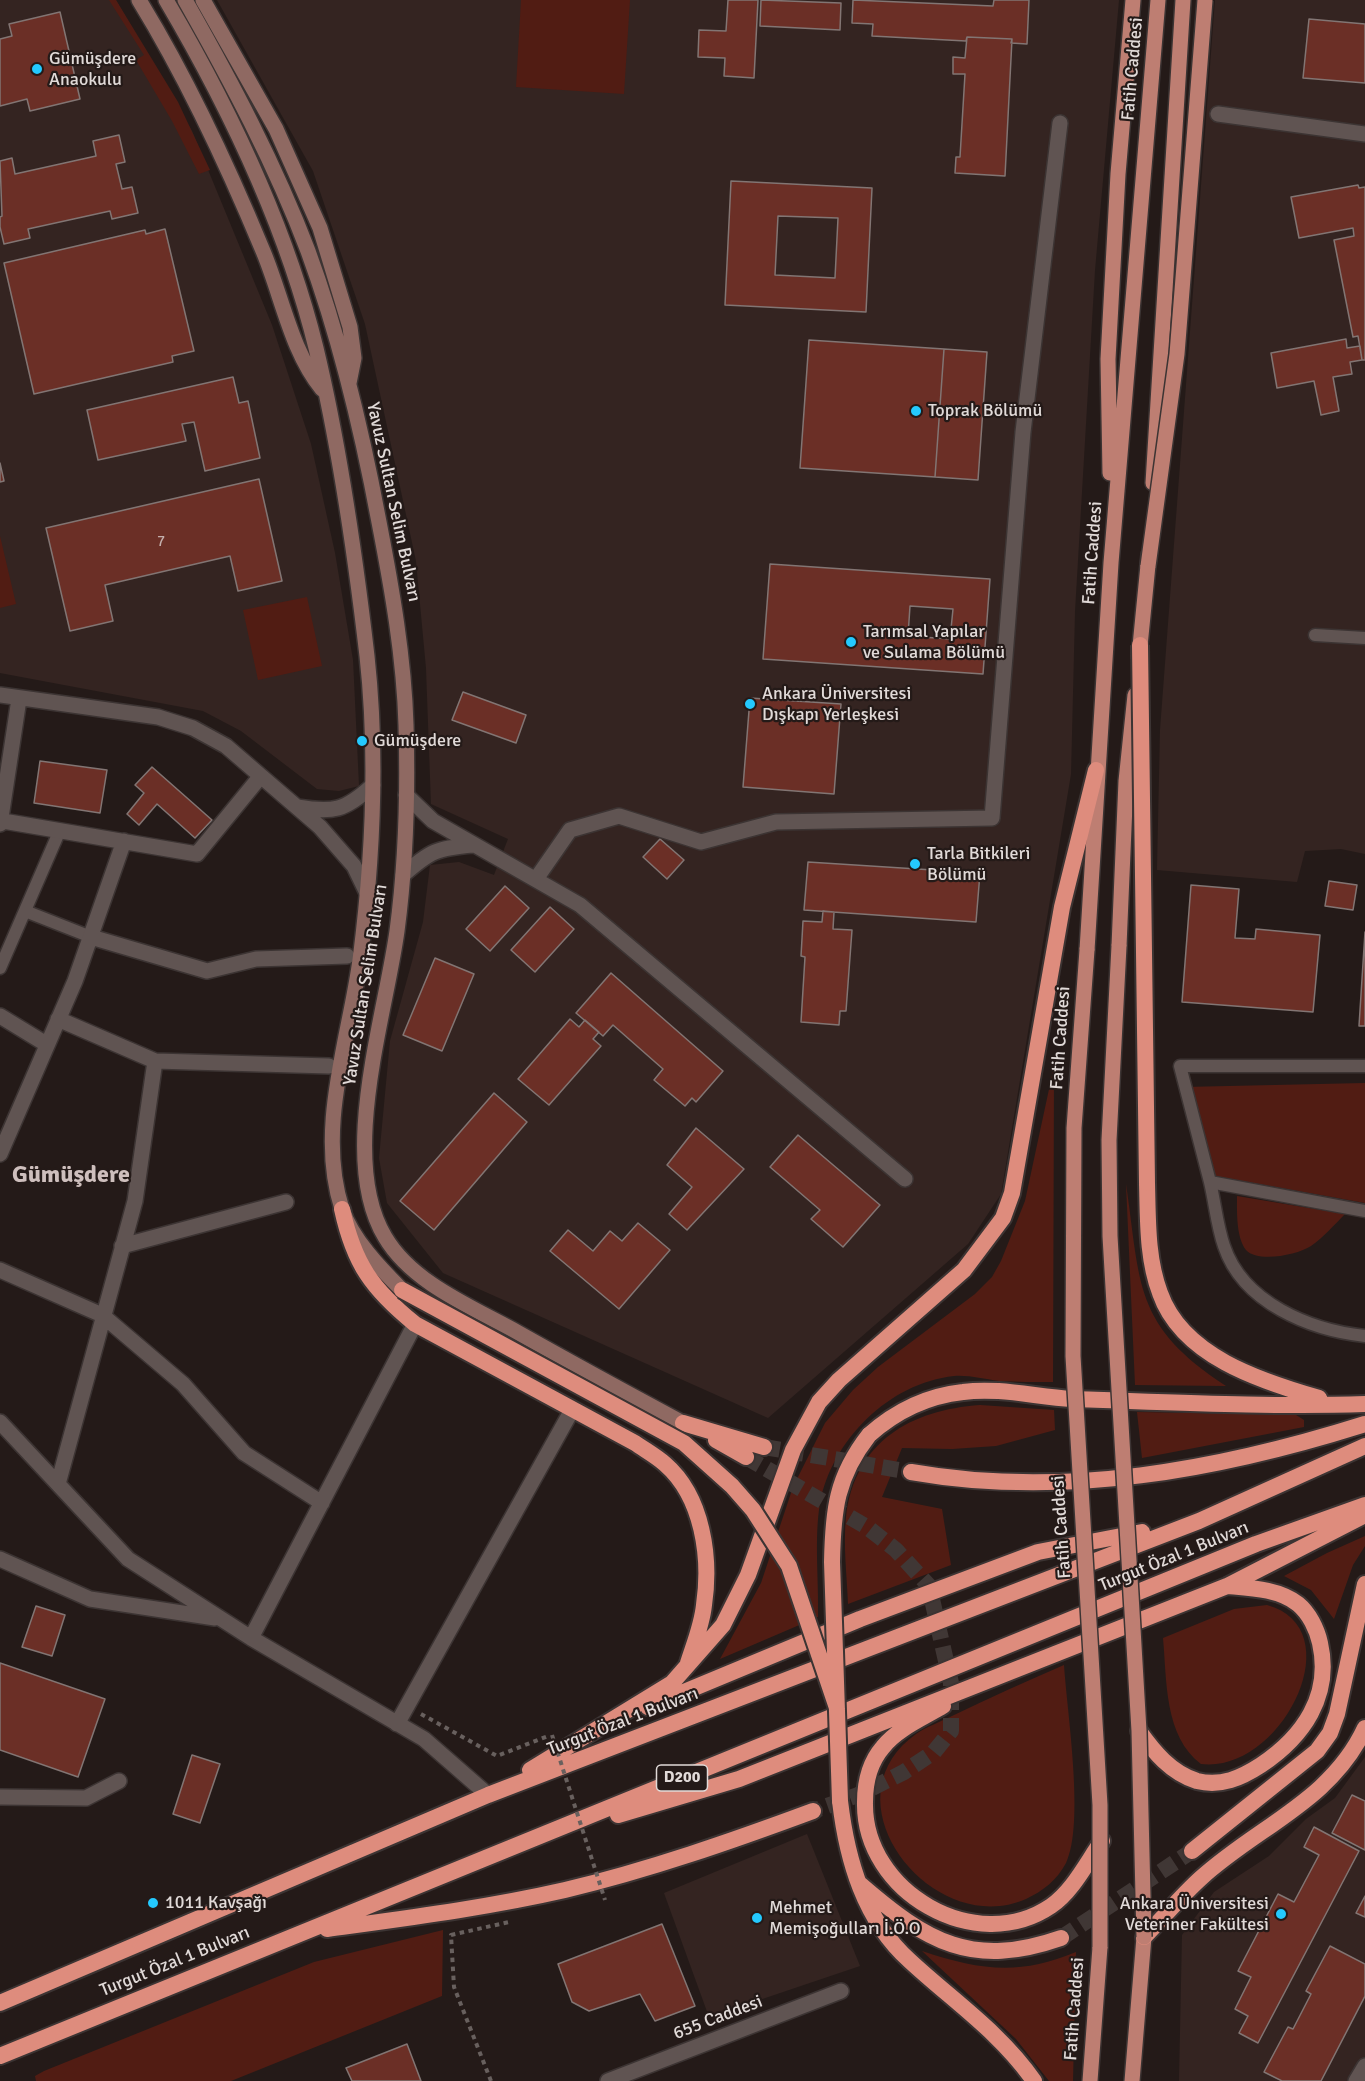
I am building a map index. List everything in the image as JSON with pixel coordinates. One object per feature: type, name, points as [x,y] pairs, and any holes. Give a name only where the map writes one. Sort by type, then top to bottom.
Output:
[{"type":"highway","points":[[1140,645],[1148,1184],[1153,1268],[1160,1293],[1179,1329],[1195,1344],[1222,1360],[1298,1392],[1340,1405]]},
{"type":"highway","points":[[488,1795],[672,1683],[686,1669],[723,1625],[737,1599],[793,1450],[819,1402],[839,1380],[964,1270],[1003,1218],[1012,1193],[1062,907],[1096,770]]},
{"type":"highway","points":[[342,1209],[354,1253],[369,1278],[387,1301],[415,1324],[635,1443],[666,1464],[688,1493],[701,1531],[707,1562],[704,1606],[686,1669]]},
{"type":"highway","points":[[402,1290],[684,1443],[732,1486],[753,1510],[789,1566],[837,1708]]},
{"type":"highway","points":[[1034,2081],[993,2034],[908,1960],[868,1906],[857,1882],[844,1832],[840,1801],[831,1562],[835,1506],[847,1470],[869,1435],[904,1409],[923,1401],[963,1391],[992,1391],[1042,1398],[1365,1404]]},
{"type":"highway","points":[[683,1423],[764,1447]]},
{"type":"highway","points":[[683,1423],[746,1457]]},
{"type":"highway","points":[[911,1472],[936,1476],[1004,1480],[1072,1481],[1158,1474],[1252,1457],[1365,1424]]},
{"type":"highway","name":"Turgut Özal 1 Bulvarı","points":[[0,2003],[488,1795],[1199,1521],[1365,1446]]},
{"type":"highway","name":"Turgut Özal 1 Bulvarı","points":[[0,2055],[1256,1544],[1365,1504]]},
{"type":"highway","name":"Turgut Özal 1 Bulvarı","points":[[533,1840],[739,1779],[1227,1586],[1365,1515]]},
{"type":"highway","name":"Turgut Özal 1 Bulvarı","points":[[604,1726],[860,1619],[1038,1552],[1199,1521]]},
{"type":"highway","points":[[1192,1851],[1297,1769],[1317,1751],[1330,1733],[1337,1714],[1365,1584]]},
{"type":"highway","points":[[1139,1731],[1160,1759],[1183,1773],[1196,1780],[1224,1782],[1236,1779],[1275,1756],[1294,1740],[1308,1720],[1318,1698],[1324,1674],[1318,1635],[1310,1618],[1298,1604],[1280,1595],[1258,1588],[1227,1586]]},
{"type":"highway","points":[[983,1682],[897,1734],[877,1755],[865,1792],[864,1812],[879,1862],[910,1895],[933,1909],[970,1922],[1014,1923],[1053,1905],[1066,1891],[1102,1841]]},
{"type":"highway","points":[[1144,1937],[1201,1878],[1313,1795],[1336,1774],[1354,1752],[1365,1728]]},
{"type":"highway","points":[[302,1932],[454,1912],[566,1889],[729,1842],[813,1811]]},
{"type":"highway","points":[[857,1882],[913,1925],[954,1946],[974,1951],[1000,1952],[1032,1948],[1061,1938]]},
{"type":"highway","name":"Turgut Özal 1 Bulvarı","points":[[0,1992],[68,1974]]},
{"type":"main road","points":[[138,0],[213,134],[267,261],[308,372],[324,391]]},
{"type":"main road","name":"Yavuz Sultan Selim Bulvarı","points":[[166,0],[229,118],[274,222],[299,292],[316,348],[347,514],[364,630],[372,718],[373,785],[367,893],[360,959],[335,1112],[333,1145],[342,1209],[365,1247],[384,1272],[402,1290]]},
{"type":"main road","name":"Yavuz Sultan Selim Bulvarı","points":[[185,0],[261,141],[284,192],[312,265],[348,386],[369,469],[399,635],[406,728],[403,875],[389,984],[369,1095],[365,1159],[366,1189],[372,1212],[386,1239],[403,1262],[431,1282],[574,1365],[683,1423]]},
{"type":"main road","points":[[203,0],[276,129],[320,228],[339,282],[350,327],[354,358],[348,386]]},
{"type":"main road","points":[[1111,563],[1108,359],[1118,174],[1133,0]]},
{"type":"main road","name":"Fatih Caddesi","points":[[1090,2081],[1100,1947],[1102,1841],[1078,1471],[1072,1268],[1074,1128],[1111,563],[1158,0]]},
{"type":"main road","points":[[1132,2081],[1144,1937],[1139,1731],[1115,1344],[1109,1140],[1126,781],[1148,566],[1183,0]]},
{"type":"main road","points":[[1148,566],[1178,354],[1205,0]]},
{"type":"street","points":[[1218,114],[1365,134]]},
{"type":"street","points":[[536,879],[570,830],[619,816],[701,842],[776,822],[992,818],[1023,432],[1060,123]]},
{"type":"street","points":[[0,695],[158,717],[193,728],[226,746],[320,827],[354,866],[367,893]]},
{"type":"street","points":[[19,699],[1,822],[197,854],[260,777]]},
{"type":"street","points":[[297,807],[325,811],[339,809],[353,804],[373,785]]},
{"type":"street","points":[[406,795],[433,821],[580,905],[904,1179]]},
{"type":"street","points":[[0,1154],[91,937],[124,841]]},
{"type":"street","points":[[403,875],[425,855],[446,847],[474,845]]},
{"type":"street","points":[[91,937],[207,971],[256,959],[347,956]]},
{"type":"street","points":[[0,1016],[46,1044]]},
{"type":"street","points":[[58,1019],[155,1061],[329,1066]]},
{"type":"street","points":[[58,1484],[102,1315],[135,1201],[155,1061]]},
{"type":"street","points":[[122,1246],[286,1202]]},
{"type":"street","points":[[0,1270],[102,1315],[183,1384],[244,1453],[322,1503]]},
{"type":"street","points":[[251,1638],[415,1324]]},
{"type":"street","points":[[397,1724],[572,1410]]},
{"type":"street","points":[[0,1422],[128,1559],[251,1638],[424,1739],[488,1795]]},
{"type":"street","points":[[0,1559],[90,1599],[221,1618]]},
{"type":"street","points":[[0,1797],[86,1798],[119,1781]]},
{"type":"street","name":"655 Caddesi","points":[[608,2081],[841,1990]]},
{"type":"street","points":[[1356,2081],[1365,2066]]},
{"type":"lane","points":[[1315,635],[1365,638]]},
{"type":"lane","points":[[0,968],[60,830]]},
{"type":"lane","points":[[25,911],[91,937]]},
{"type":"lane","points":[[1365,1066],[1180,1066],[1228,1256],[1238,1272],[1263,1300],[1285,1314],[1346,1334],[1365,1336]]},
{"type":"lane","points":[[1210,1182],[1365,1212]]},
{"type":"path","points":[[407,1706],[497,1756],[552,1735],[604,1900],[594,1903]]},
{"type":"path","points":[[491,2081],[454,1987],[451,1935],[517,1920]]},
{"type":"shaded area","points":[[0,0],[116,0],[192,131],[272,325],[311,444],[335,553],[353,660],[359,786],[339,791],[317,789],[241,731],[203,711],[0,673]]},
{"type":"shaded area","points":[[109,0],[116,0],[178,102],[210,170],[199,174],[172,121],[136,60],[144,55]]},
{"type":"shaded area","name":"Ankara Üniversitesi Dışkapı Yerleşkesi","points":[[217,0],[1119,0],[1095,270],[1075,611],[1071,774],[1001,1194],[968,1244],[768,1418],[443,1273],[387,1203],[379,1158],[390,1041],[423,922],[430,865],[459,862],[494,875],[508,839],[431,804],[426,668],[416,561],[365,324],[313,171]]},
{"type":"shaded area","points":[[521,0],[630,0],[624,94],[516,87]]},
{"type":"shaded area","points":[[1215,0],[1365,0],[1365,854],[1341,849],[1305,851],[1297,882],[1157,870],[1160,730]]},
{"type":"shaded area","points":[[0,536],[16,604],[0,608]]},
{"type":"shaded area","points":[[307,597],[322,666],[258,680],[243,610]]},
{"type":"shaded area","points":[[1054,1066],[1053,1382],[999,1381],[954,1376],[930,1381],[907,1390],[867,1418],[837,1458],[820,1503],[817,1545],[818,1617],[720,1659],[761,1583],[793,1487],[825,1423],[853,1390],[878,1367],[975,1294],[992,1277],[1001,1261],[1025,1201]]},
{"type":"shaded area","points":[[1365,1083],[1365,1203],[1215,1176],[1184,1087]]},
{"type":"shaded area","points":[[1126,1184],[1140,1276],[1157,1322],[1173,1343],[1196,1364],[1226,1386],[1135,1385]]},
{"type":"shaded area","points":[[1237,1196],[1345,1214],[1320,1239],[1305,1249],[1287,1255],[1259,1256],[1246,1250],[1240,1238]]},
{"type":"shaded area","points":[[980,1405],[1054,1410],[1055,1430],[996,1446],[952,1449],[902,1448],[882,1497],[942,1509],[951,1565],[848,1604],[846,1517],[852,1491],[861,1468],[874,1449],[890,1434],[910,1423],[931,1414]]},
{"type":"shaded area","points":[[1137,1412],[1296,1415],[1304,1420],[1304,1427],[1142,1458]]},
{"type":"shaded area","points":[[1365,1536],[1365,1546],[1353,1565],[1334,1619],[1311,1590],[1284,1576],[1327,1553]]},
{"type":"shaded area","points":[[1267,1605],[1292,1619],[1305,1641],[1305,1668],[1297,1697],[1280,1724],[1257,1747],[1230,1761],[1201,1764],[1180,1739],[1174,1723],[1167,1689],[1163,1638],[1234,1609]]},
{"type":"shaded area","points":[[1064,1665],[1075,1796],[1071,1845],[1066,1863],[1049,1884],[1026,1899],[991,1906],[956,1900],[926,1882],[901,1857],[885,1826],[880,1794],[890,1762],[916,1734],[924,1729]]},
{"type":"shaded area","name":"Ankara Üniversitesi Veteriner Fakültesi","points":[[1365,1757],[1365,2081],[1179,2081],[1182,1935],[1214,1892],[1269,1856],[1306,1819],[1335,1798]]},
{"type":"shaded area","name":"Mehmet Memişoğulları İ.Ö.O","points":[[807,1834],[860,1966],[709,2017],[664,1893]]},
{"type":"shaded area","points":[[443,1930],[442,1996],[231,2081],[36,2081],[35,2076],[44,2071],[314,1962]]},
{"type":"shaded area","points":[[922,1951],[962,1963],[999,1968],[1036,1965],[1076,1952],[1073,2081],[1049,2081],[1016,2039]]},
{"type":"building","points":[[728,0],[758,0],[754,78],[724,76],[725,58],[698,57],[699,30],[726,31]]},
{"type":"building","points":[[761,0],[841,3],[840,30],[760,26]]},
{"type":"building","points":[[853,0],[993,6],[994,0],[1029,0],[1027,44],[1011,43],[1012,39],[967,37],[966,41],[872,36],[873,24],[852,23]]},
{"type":"building","name":"Gümüşdere Anaokulu","points":[[60,12],[80,99],[30,111],[27,99],[0,106],[0,39],[12,36],[9,24]]},
{"type":"building","points":[[1309,19],[1365,24],[1365,83],[1303,78]]},
{"type":"building","points":[[967,37],[1012,39],[1005,176],[955,173],[956,157],[960,157],[965,74],[953,74],[953,57],[965,58]]},
{"type":"building","points":[[119,135],[125,162],[116,164],[122,189],[132,187],[138,213],[112,219],[110,211],[28,229],[30,238],[4,244],[0,227],[2,216],[0,161],[12,158],[15,174],[96,156],[93,141]]},
{"type":"building","points":[[731,181],[872,188],[866,312],[725,305]],"holes":[[[778,216],[838,218],[835,278],[775,275]]]},
{"type":"building","points":[[1358,185],[1359,188],[1365,187],[1365,360],[1362,360],[1358,336],[1353,337],[1334,240],[1354,236],[1353,228],[1299,238],[1291,197]]},
{"type":"building","points":[[165,229],[194,351],[172,356],[173,362],[34,394],[4,263],[145,230],[146,234]]},
{"type":"building","points":[[1346,339],[1347,348],[1360,346],[1362,360],[1350,362],[1352,374],[1333,377],[1339,411],[1321,415],[1314,381],[1277,388],[1271,353]]},
{"type":"building","points":[[809,340],[944,349],[935,477],[800,468]]},
{"type":"building","points":[[944,349],[987,352],[978,480],[935,477]]},
{"type":"building","points":[[233,377],[239,403],[248,401],[260,458],[205,471],[194,422],[182,424],[186,441],[98,460],[87,410]]},
{"type":"building","points":[[0,463],[4,481],[0,482]]},
{"type":"building","points":[[259,479],[282,581],[238,591],[230,556],[105,585],[113,621],[70,631],[46,528]]},
{"type":"building","points":[[770,564],[990,579],[983,674],[763,659]],"holes":[[[910,606],[953,609],[950,639],[908,636]]]},
{"type":"building","points":[[463,692],[526,715],[516,743],[452,720]]},
{"type":"building","points":[[750,698],[841,704],[834,794],[743,787]]},
{"type":"building","points":[[40,761],[107,770],[100,813],[34,803]]},
{"type":"building","points":[[152,767],[212,820],[195,838],[157,804],[139,825],[127,814],[144,793],[135,785]]},
{"type":"building","points":[[660,839],[684,860],[667,879],[643,857]]},
{"type":"building","points":[[808,862],[980,873],[976,922],[804,910]]},
{"type":"building","points":[[1329,881],[1357,885],[1353,910],[1325,906]]},
{"type":"building","points":[[1191,885],[1239,889],[1235,938],[1255,939],[1256,929],[1320,935],[1313,1012],[1182,1002]]},
{"type":"building","points":[[505,886],[529,908],[490,951],[466,929]]},
{"type":"building","points":[[550,907],[574,929],[535,972],[511,950]]},
{"type":"building","points":[[823,911],[834,912],[833,929],[852,930],[846,1011],[840,1011],[839,1025],[801,1022],[805,957],[801,956],[803,921],[822,922]]},
{"type":"building","points":[[1365,932],[1365,1026],[1359,1026]]},
{"type":"building","points":[[435,958],[474,974],[442,1051],[403,1035]]},
{"type":"building","points":[[611,973],[723,1071],[696,1102],[692,1098],[685,1106],[654,1080],[663,1069],[613,1025],[603,1036],[576,1013]]},
{"type":"building","points":[[570,1019],[579,1027],[585,1020],[599,1032],[593,1039],[601,1046],[549,1105],[518,1079]]},
{"type":"building","points":[[494,1093],[527,1122],[434,1230],[400,1201]]},
{"type":"building","points":[[696,1128],[744,1169],[687,1230],[669,1214],[692,1187],[667,1165]]},
{"type":"building","points":[[798,1135],[880,1205],[843,1247],[811,1219],[820,1210],[770,1167]]},
{"type":"building","points":[[638,1223],[670,1250],[619,1309],[550,1251],[568,1230],[593,1251],[610,1231],[622,1241]]},
{"type":"building","points":[[36,1606],[65,1615],[52,1656],[22,1647]]},
{"type":"building","points":[[0,1663],[105,1699],[78,1777],[0,1750]]},
{"type":"building","points":[[192,1755],[220,1764],[200,1823],[173,1814]]},
{"type":"building","points":[[1352,1795],[1365,1801],[1365,1850],[1332,1833]]},
{"type":"building","points":[[1314,1827],[1359,1851],[1258,2043],[1239,2033],[1248,2016],[1235,2009],[1251,1977],[1238,1971],[1278,1894],[1294,1902],[1319,1855],[1304,1847]]},
{"type":"building","points":[[1365,1896],[1365,1917],[1356,1913]]},
{"type":"building","points":[[662,1924],[695,2006],[655,2021],[640,1994],[589,2011],[572,2002],[558,1964]]},
{"type":"building","points":[[1330,1946],[1365,1964],[1365,1996],[1321,2081],[1282,2081],[1264,2072],[1288,2027],[1293,2029],[1311,1994],[1306,1991]]},
{"type":"building","points":[[407,2044],[421,2081],[352,2081],[346,2068]]},
{"type":"tunnel","points":[[764,1447],[911,1472]]},
{"type":"tunnel","points":[[746,1457],[867,1527],[896,1550],[929,1586],[951,1683],[951,1731],[934,1752],[904,1772],[858,1795],[813,1811]]},
{"type":"tunnel","points":[[1061,1938],[1192,1851]]},
{"type":"place","name":"Gümüşdere Anaokulu","points":[[37,69]]},
{"type":"place","name":"Toprak Bölümü","points":[[916,411]]},
{"type":"place","name":"Tarımsal Yapılar ve Sulama Bölümü","points":[[851,642]]},
{"type":"place","name":"Ankara Üniversitesi Dışkapı Yerleşkesi","points":[[750,704]]},
{"type":"place","name":"Gümüşdere","points":[[362,741]]},
{"type":"place","name":"Tarla Bitkileri Bölümü","points":[[915,864]]},
{"type":"place","name":"1011 Kavşağı","points":[[153,1903]]},
{"type":"place","name":"Ankara Üniversitesi Veteriner Fakültesi","points":[[1281,1914]]},
{"type":"place","name":"Mehmet Memişoğulları İ.Ö.O","points":[[757,1918]]},
{"type":"district","name":"Gümüşdere","points":[[71,1176]]}]
